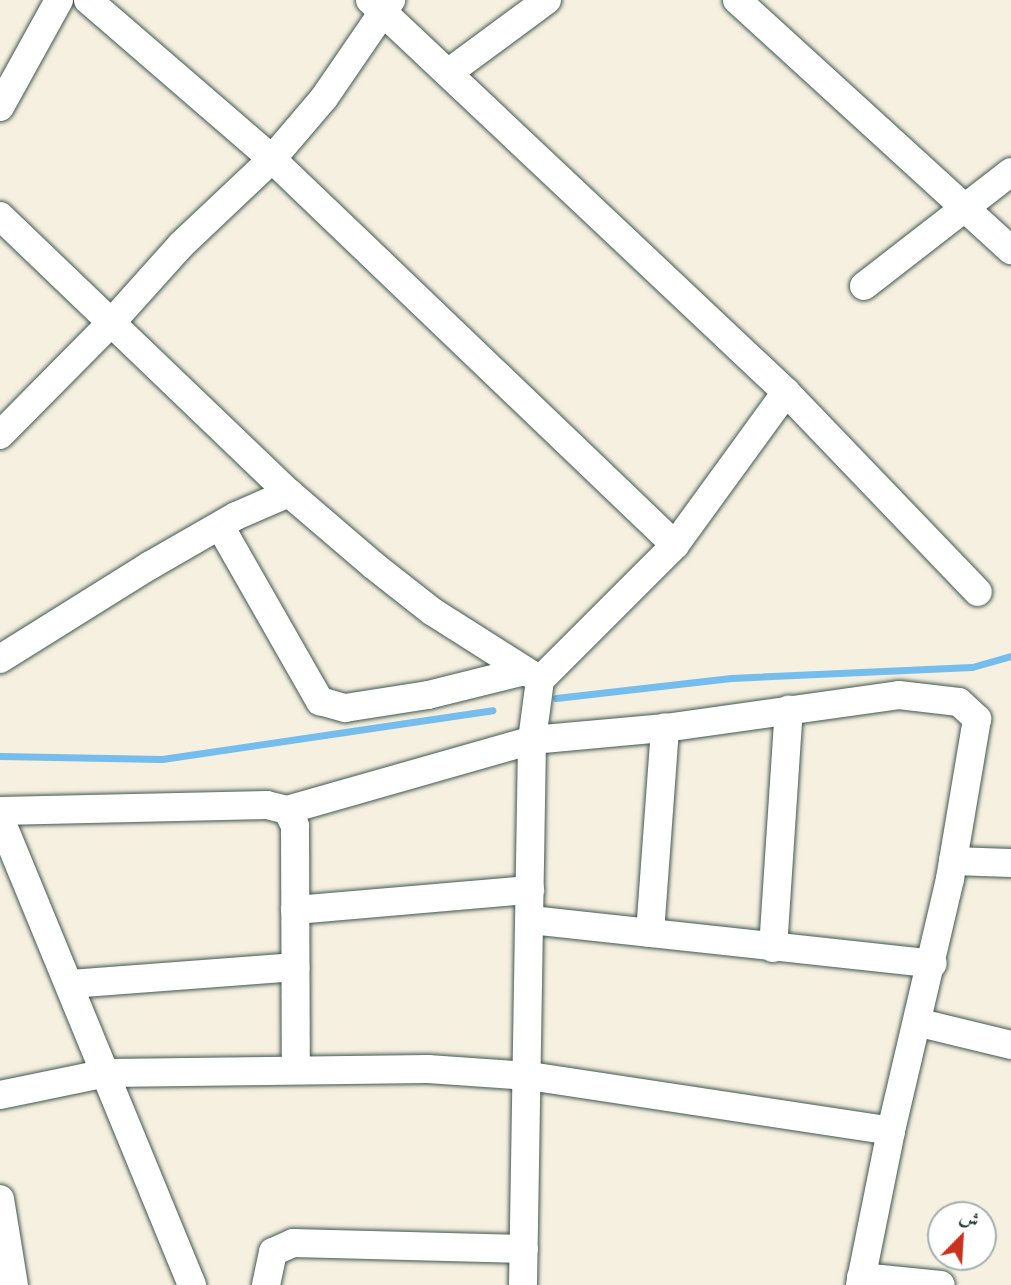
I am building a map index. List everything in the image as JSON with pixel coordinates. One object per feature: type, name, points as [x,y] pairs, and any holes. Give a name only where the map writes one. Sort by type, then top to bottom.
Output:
[{"type":"street","points":[[0,107],[59,0]]},
{"type":"street","points":[[88,0],[272,159],[675,545]]},
{"type":"street","points":[[447,73],[547,0]]},
{"type":"street","points":[[737,0],[966,206],[1011,250]]},
{"type":"street","points":[[0,435],[111,323],[181,245],[272,159],[324,98],[381,4],[447,73],[786,392],[978,592]]},
{"type":"street","points":[[864,286],[1011,172]]},
{"type":"street","points":[[0,216],[289,493],[433,612],[532,675]]},
{"type":"street","points":[[220,526],[320,701],[345,708],[532,675],[675,545],[786,392]]},
{"type":"street","points":[[0,659],[220,526],[289,493]]},
{"type":"street","points":[[523,1285],[529,1076],[532,675]]},
{"type":"street","points":[[0,811],[267,805],[287,810],[532,740],[664,728],[899,695],[959,702],[977,719],[953,861],[920,1023],[891,1131],[861,1281],[942,1285]]},
{"type":"street","points":[[773,948],[789,710]]},
{"type":"street","points":[[650,933],[664,728]]},
{"type":"street","points":[[287,810],[295,826],[296,1069]]},
{"type":"street","points":[[0,818],[71,984],[192,1285]]},
{"type":"street","points":[[953,861],[1011,863]]},
{"type":"street","points":[[295,910],[530,890]]},
{"type":"street","points":[[531,920],[933,964]]},
{"type":"street","points":[[71,984],[295,967]]},
{"type":"street","points":[[920,1023],[1011,1045]]},
{"type":"street","points":[[0,1095],[107,1073],[428,1069],[529,1076],[891,1131]]},
{"type":"street","points":[[0,1199],[14,1285]]},
{"type":"street","points":[[266,1285],[273,1252],[293,1243],[524,1249]]},
{"type":"waterway","points":[[556,698],[731,678],[972,667],[1011,656]]},
{"type":"waterway","points":[[0,756],[162,759],[492,710]]}]
